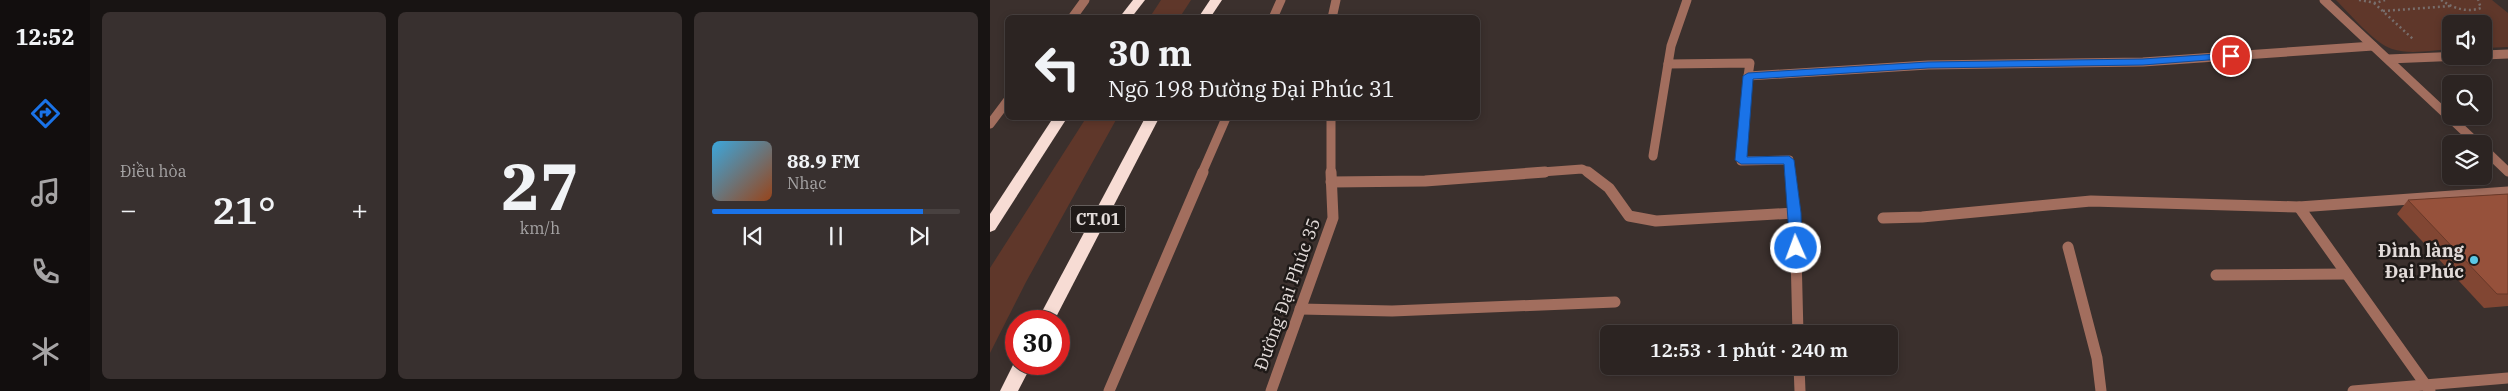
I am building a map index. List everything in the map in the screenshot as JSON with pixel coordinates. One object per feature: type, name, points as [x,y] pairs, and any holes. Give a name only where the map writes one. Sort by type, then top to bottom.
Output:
[{"type":"highway","points":[[1128,15],[1139,0]]},
{"type":"highway","points":[[1206,15],[1216,0]]},
{"type":"highway","points":[[990,226],[1059,120]]},
{"type":"highway","name":"CT.01","points":[[1051,310],[1151,120]]},
{"type":"highway","points":[[1009,391],[1017,375]]},
{"type":"street","points":[[1074,15],[1086,0]]},
{"type":"street","points":[[1274,15],[1281,0]]},
{"type":"street","points":[[1333,15],[1336,0]]},
{"type":"street","points":[[1653,156],[1671,46],[1687,0]]},
{"type":"street","points":[[2324,0],[2468,135]]},
{"type":"street","points":[[1748,76],[1928,65],[2143,62],[2373,46]]},
{"type":"street","points":[[2492,55],[2508,54]]},
{"type":"street","points":[[2388,59],[2442,57]]},
{"type":"street","points":[[1668,64],[1750,63],[1741,160],[1789,160],[1795,213],[1798,325]]},
{"type":"street","points":[[990,124],[1005,104]]},
{"type":"street","points":[[1109,391],[1225,120]]},
{"type":"street","name":"Đường Đại Phúc 35","points":[[1271,391],[1333,218],[1331,120]]},
{"type":"street","points":[[2492,157],[2508,172]]},
{"type":"street","points":[[2496,161],[2508,160]]},
{"type":"street","points":[[1331,182],[1407,182],[1582,169],[1593,174],[1620,200],[1629,216],[1656,221],[1795,213]]},
{"type":"street","points":[[1883,218],[1922,217],[2091,201],[2299,208],[2508,192]]},
{"type":"street","points":[[2299,208],[2428,388]]},
{"type":"street","points":[[2068,248],[2097,358],[2101,391]]},
{"type":"street","points":[[2216,275],[2346,274]]},
{"type":"street","points":[[1300,309],[1392,311],[1615,302]]},
{"type":"street","points":[[1799,375],[1800,391]]},
{"type":"street","points":[[2354,391],[2428,388],[2508,378]]},
{"type":"path","points":[[2359,0],[2374,3],[2385,0]]},
{"type":"path","points":[[2442,0],[2451,6]]},
{"type":"path","points":[[2383,11],[2451,6],[2475,10],[2482,6],[2478,0]]},
{"type":"path","points":[[2374,3],[2417,43]]},
{"type":"shaded area","points":[[1161,0],[1191,0],[1181,15],[1151,15]]},
{"type":"shaded area","points":[[2336,0],[2492,0],[2508,13],[2508,47],[2492,48],[2492,15],[2442,15],[2442,50],[2414,52],[2399,51],[2385,46],[2370,35]]},
{"type":"shaded area","points":[[1085,120],[1116,120],[1012,310],[1005,310],[1005,323],[990,353],[990,268]]},
{"type":"building","name":"Đình làng Đại Phúc","points":[[2508,194],[2508,294],[2497,294],[2408,200]]},
{"type":"place","name":"Đình làng Đại Phúc","points":[[2474,260]]},
{"type":"route","points":[[1796,248],[1795,213],[1789,160],[1741,160],[1748,76],[1928,65],[2143,62],[2231,56]]}]
